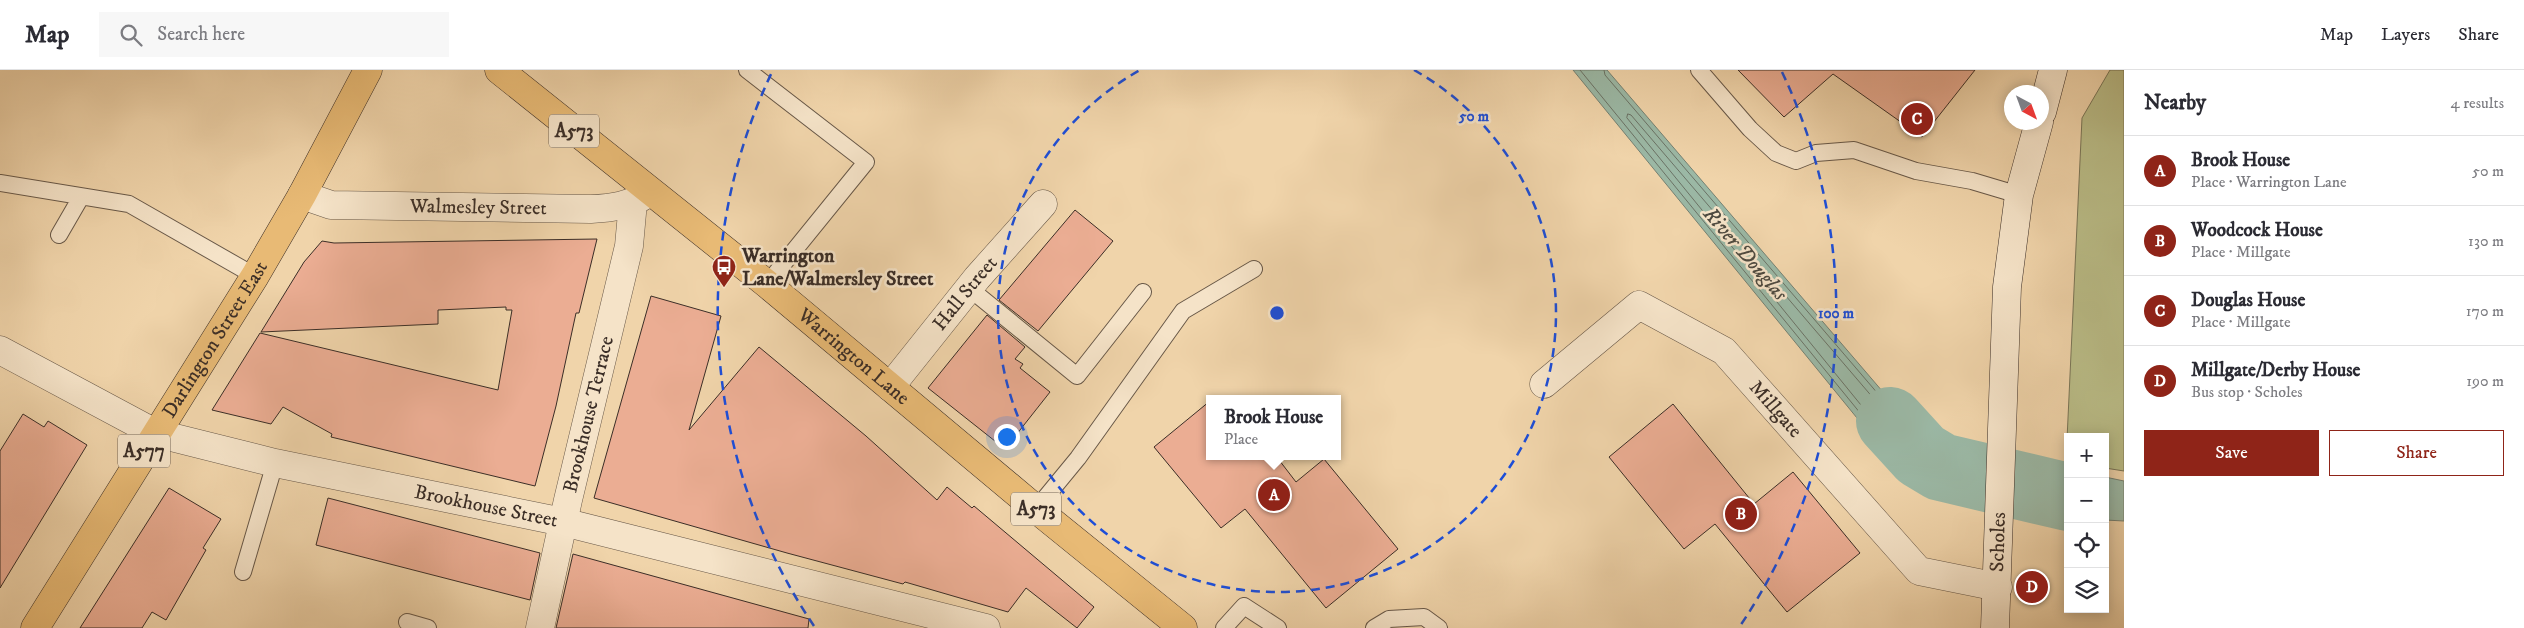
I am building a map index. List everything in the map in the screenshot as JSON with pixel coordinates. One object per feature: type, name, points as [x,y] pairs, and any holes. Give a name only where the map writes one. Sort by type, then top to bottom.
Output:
[{"type":"main road","name":"Darlington Street East","points":[[35,628],[155,433],[256,276],[302,195],[368,70]]},
{"type":"main road","name":"Warrington Lane","points":[[499,70],[642,196],[767,284],[1036,509],[1183,628]]},
{"type":"street","points":[[2049,85],[2053,70]]},
{"type":"street","points":[[2019,195],[2037,130]]},
{"type":"street","name":"Walmesley Street","points":[[302,195],[331,205],[591,209],[616,207],[642,196]]},
{"type":"street","name":"Scholes","points":[[1995,628],[2001,506],[2007,287],[2019,195]]},
{"type":"street","name":"Brookhouse Terrace","points":[[540,628],[563,522],[642,196]]},
{"type":"street","name":"Hall Street","points":[[890,387],[969,288],[1043,204]]},
{"type":"street","name":"Millgate","points":[[1544,384],[1639,305],[1724,351],[1919,570],[1998,587]]},
{"type":"street","name":"Brookhouse Street","points":[[3,358],[155,433],[275,463],[563,522],[986,628]]},
{"type":"lane","points":[[747,70],[866,162],[767,284]]},
{"type":"lane","points":[[1699,70],[1750,129],[1776,153],[1796,161],[1816,153],[1854,150],[1916,171],[1972,181],[2019,195]]},
{"type":"lane","points":[[0,183],[129,204],[256,276]]},
{"type":"lane","points":[[59,235],[82,196]]},
{"type":"lane","points":[[1036,509],[1078,458],[1183,311],[1254,269]]},
{"type":"lane","points":[[969,288],[1077,376],[1143,292]]},
{"type":"lane","points":[[243,572],[275,463]]},
{"type":"lane","points":[[1224,628],[1244,606],[1278,628]]},
{"type":"lane","points":[[1374,628],[1389,619],[1424,617],[1438,628]]},
{"type":"lane","points":[[408,622],[428,628]]},
{"type":"green space","points":[[2110,70],[2124,70],[2124,471],[2109,469],[2109,433],[2067,433],[2082,118]]},
{"type":"water","points":[[1573,70],[1607,70],[1913,427],[1964,446],[1963,496],[1927,491],[1888,456]]},
{"type":"water","points":[[2045,466],[2064,469],[2064,518],[2044,516]]},
{"type":"water","points":[[2109,478],[2124,481],[2124,521],[2109,520]]},
{"type":"pier","points":[[1964,446],[1967,447],[1965,497],[1963,496]]},
{"type":"pier","points":[[2042,465],[2045,466],[2044,516],[2042,516]]},
{"type":"building","points":[[1738,70],[1975,70],[1922,137],[1833,74],[1784,117]]},
{"type":"building","points":[[1075,210],[1113,241],[1038,331],[999,300]]},
{"type":"building","points":[[597,239],[579,313],[576,313],[556,406],[535,486],[331,437],[332,434],[283,407],[271,424],[212,410],[260,333],[498,390],[512,310],[506,310],[506,307],[438,310],[438,324],[261,332],[304,262],[322,241],[334,243]]},
{"type":"building","points":[[651,296],[721,316],[689,430],[759,347],[866,436],[937,500],[947,487],[972,508],[974,506],[1094,607],[1077,628],[1026,588],[1008,612],[905,582],[903,584],[787,553],[594,498]]},
{"type":"building","points":[[987,315],[1025,347],[1015,359],[1023,364],[1020,368],[1050,392],[1005,449],[928,388]]},
{"type":"building","points":[[1206,404],[1206,460],[1279,460],[1296,482],[1325,460],[1398,549],[1326,608],[1245,509],[1221,528],[1154,447]]},
{"type":"building","points":[[1673,404],[1754,504],[1793,472],[1860,553],[1787,612],[1715,524],[1684,549],[1609,457]]},
{"type":"building","points":[[23,414],[44,427],[48,421],[87,445],[0,588],[0,451]]},
{"type":"building","points":[[169,488],[221,519],[203,548],[206,550],[166,620],[152,612],[142,628],[80,628]]},
{"type":"building","points":[[328,498],[540,553],[530,600],[316,545]]},
{"type":"building","points":[[573,554],[809,619],[808,628],[556,628]]},
{"type":"waterway","name":"River Douglas","points":[[1890,421],[1921,455],[1941,467],[2064,496]]},
{"type":"place","name":"Douglas House","points":[[1917,119]]},
{"type":"place","name":"Warrington Lane/Walmersley Street","points":[[724,288]]},
{"type":"place","name":"Brook House","points":[[1274,495]]},
{"type":"place","name":"Woodcock House","points":[[1741,514]]},
{"type":"place","name":"Millgate/Derby House","points":[[2032,587]]}]
